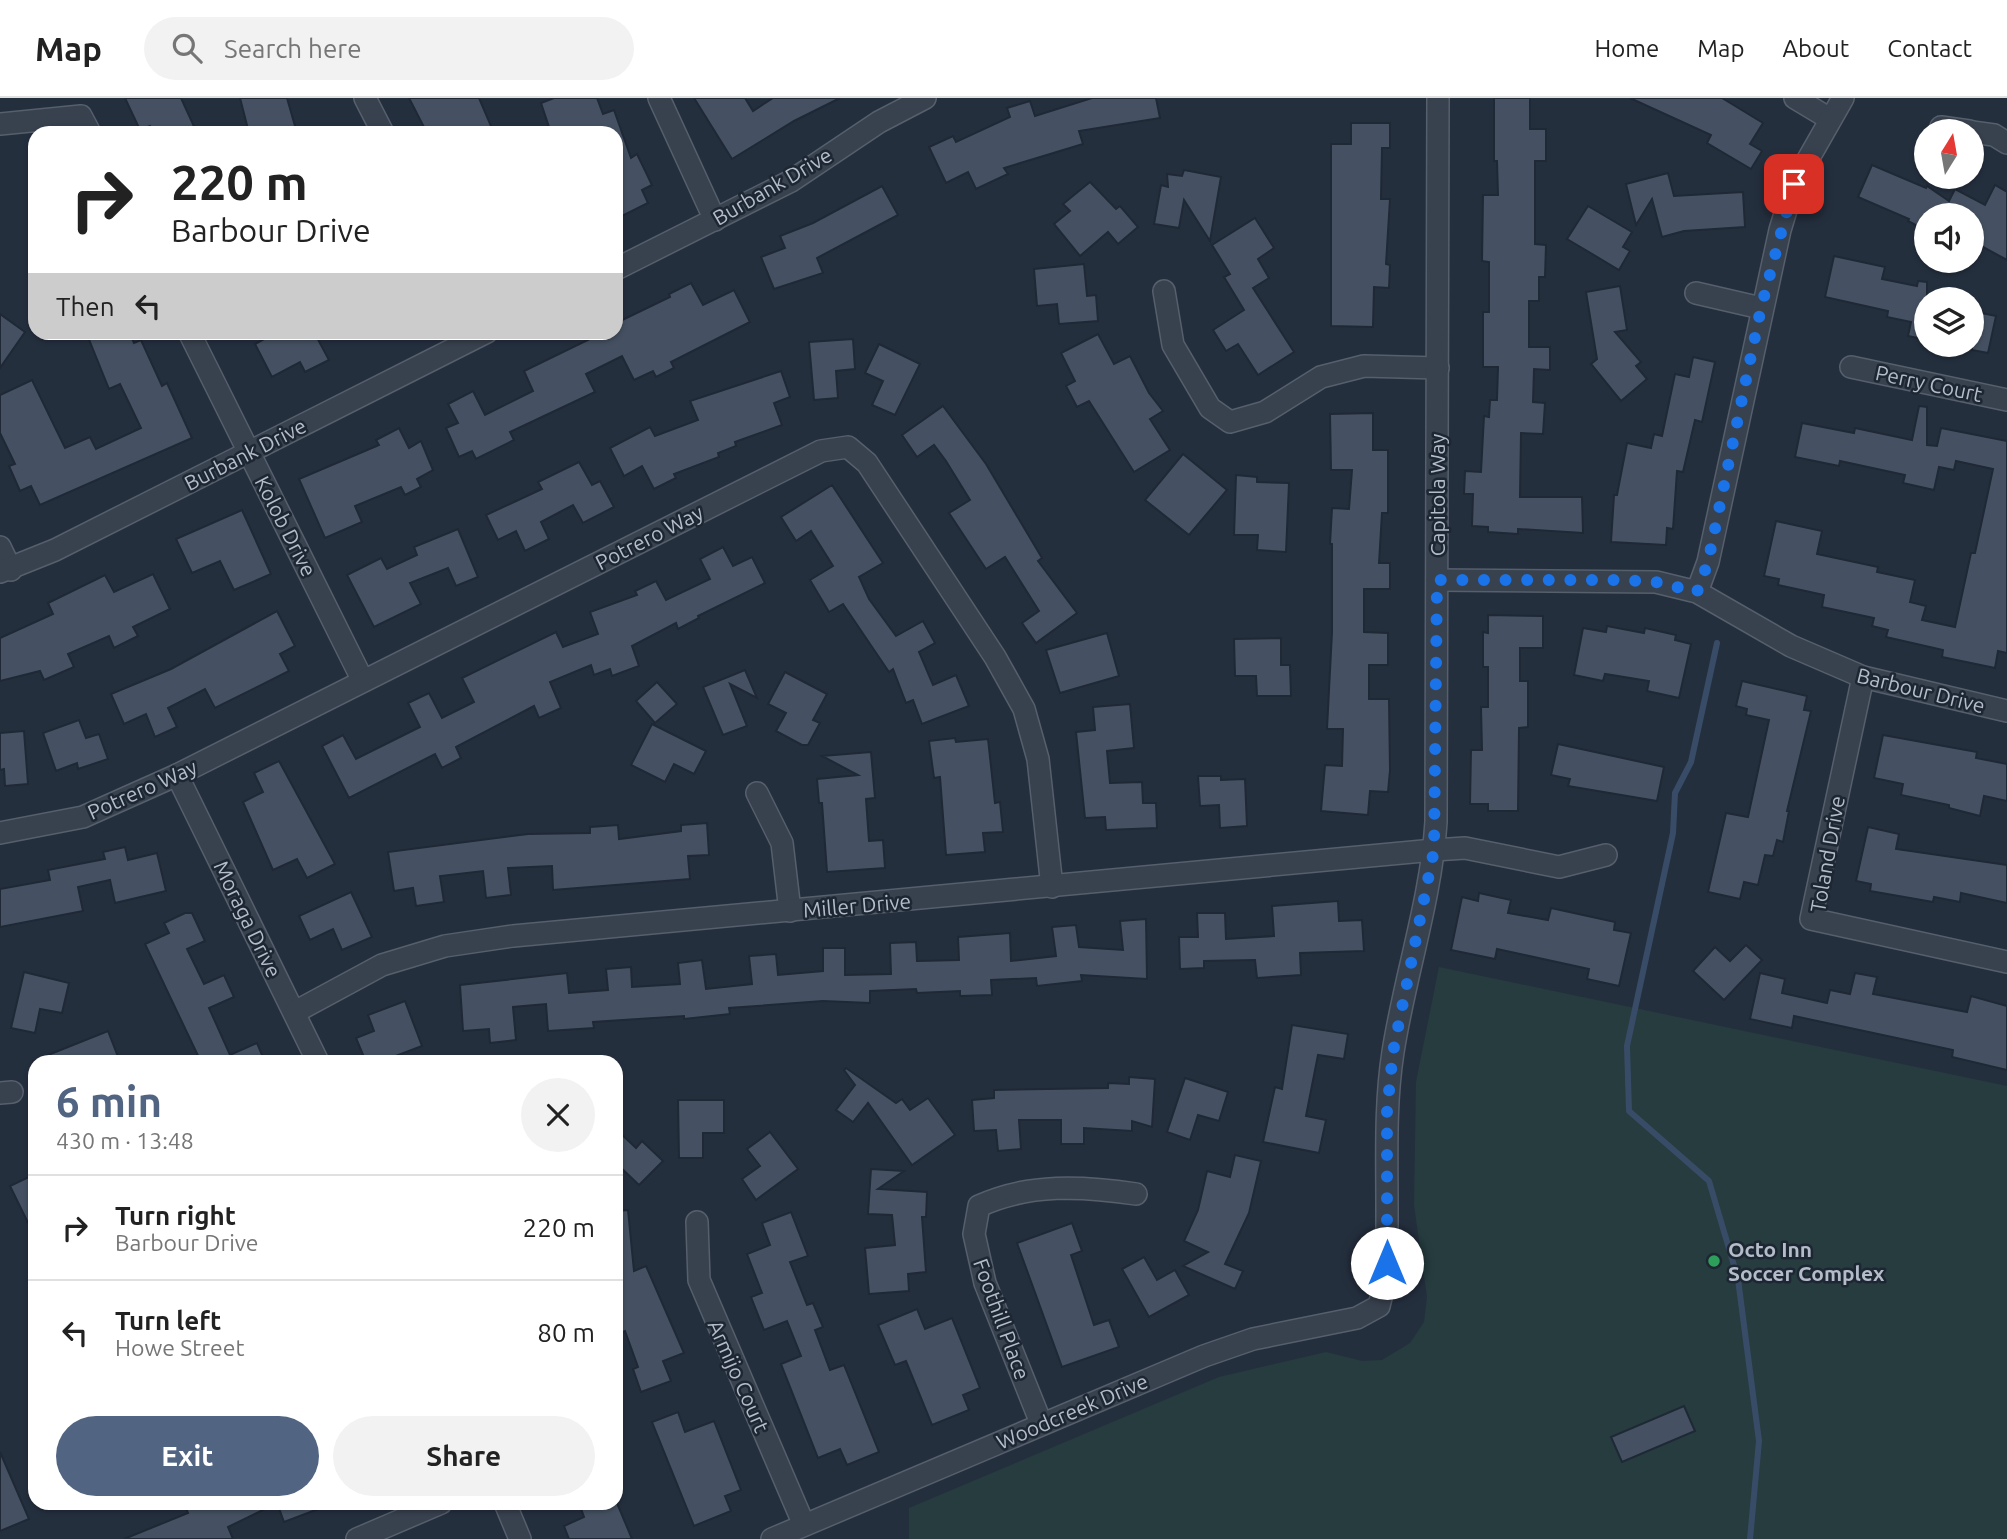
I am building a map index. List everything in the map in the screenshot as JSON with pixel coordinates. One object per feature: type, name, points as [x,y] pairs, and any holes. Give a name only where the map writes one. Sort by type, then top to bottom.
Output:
[{"type":"street","points":[[365,98],[379,126]]},
{"type":"street","points":[[659,98],[715,220]]},
{"type":"street","name":"Burbank Drive","points":[[623,266],[790,181],[879,122],[925,98]]},
{"type":"street","name":"Capitola Way","points":[[1379,1306],[1387,1263],[1387,1111],[1393,1052],[1434,850],[1438,98]]},
{"type":"street","points":[[1795,98],[1830,119]]},
{"type":"street","points":[[1697,592],[1708,562],[1761,308],[1794,184],[1843,98]]},
{"type":"street","points":[[0,124],[81,116]]},
{"type":"street","points":[[1984,134],[1994,135],[2007,143]]},
{"type":"street","points":[[1164,291],[1173,345],[1210,408],[1230,422],[1265,412],[1321,377],[1364,366],[1438,368]]},
{"type":"street","points":[[1696,293],[1761,308]]},
{"type":"street","name":"Kolob Drive","points":[[193,340],[363,681]]},
{"type":"street","name":"Burbank Drive","points":[[5,571],[470,340]]},
{"type":"street","name":"Perry Court","points":[[1851,367],[2007,400]]},
{"type":"street","name":"Potrero Way","points":[[0,833],[82,817],[177,775],[821,451],[848,447],[867,463],[995,657],[1024,709],[1038,759],[1052,887]]},
{"type":"street","points":[[0,547],[5,571]]},
{"type":"street","name":"Barbour Drive","points":[[1437,580],[1656,582],[1697,592],[1791,646],[1863,677],[2007,711]]},
{"type":"street","name":"Toland Drive","points":[[1863,677],[1811,919],[2007,962]]},
{"type":"street","name":"Moraga Drive","points":[[177,775],[315,1055]]},
{"type":"street","points":[[757,793],[782,843],[790,911]]},
{"type":"street","name":"Miller Drive","points":[[295,1012],[382,965],[445,946],[513,936],[1434,850],[1465,848],[1559,867],[1605,855]]},
{"type":"street","name":"Foothill Place","points":[[1041,1423],[985,1283],[974,1234],[979,1206],[1005,1194],[1082,1186],[1136,1194]]},
{"type":"street","name":"Armijo Court","points":[[697,1222],[699,1280],[804,1525]]},
{"type":"street","name":"Woodcreek Drive","points":[[772,1539],[1204,1356],[1253,1339],[1357,1318],[1379,1306]]},
{"type":"street","points":[[358,1539],[425,1510]]},
{"type":"street","points":[[508,1510],[520,1539]]},
{"type":"green space","name":"Octo Inn Soccer Complex","points":[[1439,967],[2007,1086],[2007,1539],[909,1539],[909,1508],[1219,1377],[1326,1352],[1362,1361],[1382,1360],[1410,1343],[1424,1322],[1427,1297],[1414,1205],[1416,1082]]},
{"type":"building","points":[[125,98],[181,98],[194,126],[150,126],[138,126]]},
{"type":"building","points":[[240,98],[287,98],[295,126],[247,126]]},
{"type":"building","points":[[409,98],[479,98],[491,126],[423,126]]},
{"type":"building","points":[[554,98],[597,98],[603,114],[614,110],[620,126],[549,126],[541,103]]},
{"type":"building","points":[[694,98],[745,98],[753,111],[773,98],[840,98],[794,121],[732,159]]},
{"type":"building","points":[[1092,98],[1156,98],[1160,118],[1079,131],[1083,144],[1004,168],[1008,174],[976,189],[968,172],[946,183],[929,147],[953,136],[956,142],[1010,117],[1007,108],[1030,101],[1035,116]]},
{"type":"building","points":[[1494,98],[1530,98],[1530,129],[1546,129],[1546,161],[1535,161],[1535,244],[1546,245],[1545,277],[1539,277],[1539,301],[1529,301],[1529,347],[1550,347],[1550,370],[1534,369],[1533,402],[1545,403],[1543,434],[1521,433],[1520,497],[1582,497],[1583,533],[1518,529],[1518,534],[1488,532],[1488,527],[1472,526],[1473,494],[1464,494],[1465,471],[1481,472],[1484,416],[1489,417],[1490,400],[1497,400],[1498,367],[1483,367],[1483,312],[1489,312],[1489,262],[1482,261],[1483,195],[1498,195],[1497,161],[1494,161]]},
{"type":"building","points":[[1630,98],[1722,98],[1763,123],[1750,144],[1762,151],[1751,169],[1707,143],[1711,135]]},
{"type":"building","points":[[1351,123],[1390,123],[1390,148],[1382,148],[1381,199],[1390,199],[1386,264],[1390,265],[1389,288],[1374,287],[1373,327],[1331,326],[1331,144],[1351,144]]},
{"type":"building","points":[[623,135],[631,158],[637,154],[652,185],[642,190],[648,203],[623,216]]},
{"type":"building","points":[[1872,165],[1914,183],[1914,189],[1931,189],[1949,201],[1955,189],[1981,203],[1914,203],[1914,224],[1908,221],[1909,219],[1858,197]]},
{"type":"building","points":[[1184,170],[1221,177],[1210,241],[1184,200],[1179,228],[1154,224],[1161,185],[1168,187],[1167,174],[1182,176]]},
{"type":"building","points":[[1668,173],[1674,196],[1743,192],[1745,227],[1684,231],[1662,237],[1652,199],[1636,225],[1626,184]]},
{"type":"building","points":[[1090,182],[1116,209],[1120,206],[1138,227],[1118,244],[1108,232],[1080,256],[1054,224],[1070,211],[1063,204]]},
{"type":"building","points":[[1995,185],[2007,192],[2007,260],[1984,248],[1984,204]]},
{"type":"building","points":[[882,186],[898,215],[817,258],[823,273],[774,289],[761,257],[785,248],[780,236],[813,223]]},
{"type":"building","points":[[1588,206],[1632,232],[1623,247],[1630,251],[1619,270],[1567,239]]},
{"type":"building","points":[[1255,218],[1274,248],[1258,259],[1269,278],[1253,288],[1294,352],[1258,375],[1238,344],[1226,351],[1213,330],[1244,310],[1224,277],[1230,274],[1212,245]]},
{"type":"building","points":[[1834,256],[1885,267],[1882,279],[1917,286],[1918,281],[1927,282],[1927,287],[1914,287],[1914,337],[1908,336],[1911,322],[1887,317],[1888,311],[1825,297]]},
{"type":"building","points":[[1084,264],[1087,296],[1096,295],[1098,321],[1059,324],[1057,304],[1037,306],[1034,269]]},
{"type":"building","points":[[691,283],[703,305],[734,290],[750,322],[671,362],[674,368],[656,377],[653,371],[634,380],[622,356],[586,374],[595,392],[510,432],[514,440],[476,459],[472,451],[459,457],[446,428],[458,423],[448,404],[473,391],[485,415],[533,391],[524,371],[588,340],[623,340],[623,320],[670,297],[669,294]]},
{"type":"building","points":[[1620,286],[1627,330],[1615,332],[1641,362],[1636,366],[1647,379],[1621,401],[1591,364],[1597,359],[1586,292]]},
{"type":"building","points":[[0,314],[25,332],[0,368]]},
{"type":"building","points":[[1984,314],[1996,316],[1988,353],[1984,352]]},
{"type":"building","points":[[1098,334],[1114,364],[1130,356],[1149,393],[1163,411],[1150,419],[1170,450],[1134,472],[1089,401],[1077,407],[1066,386],[1075,381],[1061,353]]},
{"type":"building","points":[[853,339],[855,369],[836,371],[838,398],[814,400],[809,342]]},
{"type":"building","points":[[89,340],[133,340],[134,343],[141,340],[162,386],[167,383],[192,438],[40,505],[31,486],[20,491],[9,466],[15,464],[0,433],[0,395],[32,380],[65,448],[90,437],[96,449],[141,428],[120,384],[109,389]]},
{"type":"building","points":[[262,340],[318,340],[329,360],[305,372],[300,362],[272,377],[255,344]]},
{"type":"building","points":[[879,344],[920,364],[895,415],[872,405],[883,381],[865,373]]},
{"type":"building","points":[[1693,357],[1715,362],[1702,422],[1695,420],[1683,472],[1677,471],[1673,529],[1667,528],[1666,545],[1611,542],[1614,495],[1617,495],[1627,443],[1651,448],[1654,434],[1662,436],[1675,374],[1689,377]]},
{"type":"building","points":[[781,371],[790,397],[774,403],[782,425],[735,442],[736,446],[718,453],[719,457],[674,474],[676,478],[654,489],[642,466],[624,476],[610,448],[650,427],[655,436],[698,420],[690,401]]},
{"type":"building","points":[[943,406],[986,464],[1042,558],[1038,561],[1077,613],[1036,643],[1022,623],[1039,611],[1005,557],[986,569],[949,513],[970,500],[946,461],[934,445],[917,457],[902,435]]},
{"type":"building","points":[[1919,406],[1927,407],[1927,445],[1937,446],[1941,428],[2007,441],[2007,653],[1998,651],[1995,668],[1942,657],[1943,650],[1886,637],[1888,630],[1872,626],[1874,618],[1822,607],[1824,595],[1778,585],[1779,579],[1764,576],[1776,521],[1822,531],[1817,554],[1878,567],[1877,572],[1915,580],[1910,602],[1926,606],[1922,620],[1955,627],[1971,553],[1975,553],[1993,469],[1956,461],[1954,470],[1939,467],[1934,490],[1903,483],[1905,475],[1840,461],[1839,466],[1795,457],[1802,423],[1854,433],[1855,428],[1912,440]]},
{"type":"building","points":[[1373,413],[1373,450],[1388,450],[1388,513],[1382,513],[1379,563],[1390,563],[1390,589],[1364,589],[1364,632],[1388,633],[1388,665],[1369,665],[1369,699],[1389,699],[1390,770],[1388,792],[1370,791],[1368,815],[1321,811],[1325,765],[1342,766],[1343,729],[1327,729],[1332,632],[1330,544],[1332,508],[1349,509],[1352,470],[1331,470],[1330,414]]},
{"type":"building","points":[[399,428],[409,448],[421,441],[433,470],[417,479],[421,487],[405,495],[401,487],[355,506],[362,522],[325,538],[299,479],[379,445],[376,440]]},
{"type":"building","points":[[1183,454],[1227,490],[1189,535],[1145,500]]},
{"type":"building","points":[[579,462],[592,485],[600,481],[614,507],[583,523],[573,505],[541,522],[549,539],[525,551],[516,531],[498,540],[486,515],[542,489],[538,482]]},
{"type":"building","points":[[1236,475],[1257,477],[1257,482],[1289,483],[1286,552],[1257,550],[1258,535],[1234,535]]},
{"type":"building","points":[[832,485],[883,563],[859,577],[869,599],[896,636],[923,621],[935,643],[919,652],[933,685],[956,675],[969,706],[922,724],[913,700],[906,703],[893,669],[889,672],[843,604],[829,612],[810,580],[833,566],[811,531],[796,541],[781,517]]},
{"type":"building","points":[[242,510],[271,574],[234,590],[220,561],[192,573],[176,539]]},
{"type":"building","points":[[458,529],[478,577],[456,586],[448,568],[410,583],[421,604],[374,627],[347,575],[381,558],[387,569],[417,555],[414,547]]},
{"type":"building","points":[[723,547],[733,566],[752,557],[765,583],[698,616],[699,618],[678,629],[676,623],[632,646],[639,666],[612,676],[610,669],[594,675],[591,665],[550,682],[561,708],[539,718],[534,706],[456,747],[461,758],[442,768],[435,754],[349,798],[322,746],[343,735],[356,759],[420,727],[408,703],[429,693],[442,718],[474,702],[462,678],[556,632],[563,647],[598,634],[590,612],[637,595],[635,591],[656,581],[666,600],[710,579],[700,559]]},
{"type":"building","points":[[153,574],[170,609],[133,627],[138,636],[114,648],[109,636],[68,654],[74,667],[44,680],[40,671],[0,681],[0,638],[53,614],[48,603],[105,575],[114,592]]},
{"type":"building","points":[[277,611],[295,646],[280,654],[289,671],[215,708],[205,689],[168,708],[177,727],[155,737],[146,714],[124,724],[111,694],[171,669]]},
{"type":"building","points":[[1488,615],[1543,616],[1543,648],[1520,648],[1520,681],[1528,681],[1528,727],[1519,728],[1518,811],[1488,811],[1488,804],[1470,804],[1471,750],[1482,750],[1481,707],[1488,707],[1488,667],[1483,667],[1483,632],[1488,633]]},
{"type":"building","points":[[1607,626],[1644,633],[1645,628],[1676,635],[1675,640],[1691,644],[1679,698],[1647,691],[1649,681],[1605,674],[1603,681],[1574,675],[1583,628],[1606,632]]},
{"type":"building","points":[[1107,633],[1119,676],[1060,693],[1046,650]]},
{"type":"building","points":[[1281,638],[1281,665],[1290,665],[1291,696],[1257,696],[1256,676],[1235,676],[1234,639]]},
{"type":"building","points":[[745,670],[757,698],[730,684],[747,726],[723,735],[703,687]]},
{"type":"building","points":[[785,672],[827,694],[813,720],[820,723],[808,745],[802,745],[776,731],[786,713],[768,704]]},
{"type":"building","points":[[1742,681],[1807,696],[1804,710],[1811,711],[1787,811],[1783,842],[1777,840],[1773,856],[1765,855],[1758,885],[1744,882],[1740,899],[1708,892],[1726,813],[1748,817],[1769,720],[1746,715],[1747,709],[1736,706]]},
{"type":"building","points":[[657,682],[677,704],[655,723],[636,701]]},
{"type":"building","points":[[1130,704],[1134,748],[1107,751],[1110,783],[1142,782],[1143,803],[1156,803],[1157,828],[1106,830],[1105,817],[1085,818],[1076,732],[1095,730],[1093,707]]},
{"type":"building","points":[[79,720],[86,738],[99,734],[108,759],[78,769],[77,763],[56,771],[43,733]]},
{"type":"building","points":[[652,724],[706,751],[694,774],[674,764],[665,782],[631,765]]},
{"type":"building","points":[[24,731],[28,784],[5,786],[4,769],[0,770],[0,733]]},
{"type":"building","points":[[1883,735],[1977,752],[1976,758],[2007,764],[2007,801],[1984,796],[1980,816],[1949,808],[1949,805],[1901,795],[1903,784],[1874,778]]},
{"type":"building","points":[[955,738],[956,742],[988,739],[995,803],[1000,802],[1003,832],[983,833],[985,852],[946,855],[940,777],[934,778],[929,741]]},
{"type":"building","points":[[1558,744],[1664,767],[1657,801],[1568,786],[1570,779],[1551,775]]},
{"type":"building","points":[[871,752],[875,798],[866,799],[869,841],[883,840],[885,868],[827,872],[822,803],[819,803],[817,779],[858,775],[822,756]]},
{"type":"building","points":[[279,761],[335,864],[307,878],[297,859],[273,870],[243,802],[263,792],[254,773]]},
{"type":"building","points":[[1198,776],[1221,776],[1221,780],[1245,779],[1247,826],[1220,828],[1219,805],[1200,806]]},
{"type":"building","points":[[707,823],[709,855],[688,856],[690,879],[553,890],[552,866],[508,868],[511,895],[486,898],[483,871],[440,876],[444,902],[416,906],[413,888],[394,891],[388,852],[528,834],[590,833],[590,827],[618,825],[619,839],[681,831],[681,825]]},
{"type":"building","points":[[1868,827],[1899,834],[1896,849],[2007,865],[2007,903],[1961,893],[1960,902],[1934,897],[1933,902],[1870,891],[1871,884],[1856,881]]},
{"type":"building","points":[[125,847],[128,860],[157,853],[166,891],[115,903],[110,880],[78,887],[83,911],[0,927],[0,889],[50,880],[48,870],[105,859],[103,852]]},
{"type":"building","points":[[351,892],[372,937],[342,950],[333,929],[310,940],[299,916]]},
{"type":"building","points":[[1479,893],[1511,900],[1508,913],[1548,920],[1551,908],[1615,922],[1614,930],[1631,933],[1619,986],[1587,979],[1589,969],[1497,949],[1495,959],[1451,950],[1462,897],[1478,901]]},
{"type":"building","points":[[1338,901],[1339,921],[1362,920],[1364,951],[1300,953],[1301,975],[1257,978],[1255,960],[1204,961],[1204,968],[1180,969],[1179,937],[1198,937],[1197,913],[1225,913],[1226,939],[1274,936],[1272,906]]},
{"type":"building","points":[[185,913],[192,913],[205,941],[187,949],[204,984],[224,975],[234,997],[209,1008],[230,1055],[198,1055],[145,944],[169,933],[164,923]]},
{"type":"building","points":[[1146,919],[1147,979],[1081,975],[1082,981],[1037,986],[1036,978],[991,980],[992,995],[960,996],[960,991],[917,993],[916,989],[870,991],[870,1003],[823,1001],[729,1008],[730,1014],[684,1019],[684,1016],[593,1022],[594,1028],[548,1031],[546,1004],[513,1007],[516,1040],[490,1043],[489,1029],[463,1031],[460,985],[567,973],[569,993],[608,990],[606,969],[631,967],[632,987],[680,984],[678,963],[702,960],[706,989],[752,984],[749,956],[776,954],[778,975],[823,971],[823,948],[845,948],[845,975],[891,974],[890,943],[916,942],[917,961],[959,960],[958,937],[1010,933],[1011,961],[1056,956],[1052,927],[1076,925],[1079,947],[1123,950],[1120,921]]},
{"type":"building","points":[[1746,945],[1762,960],[1724,1000],[1693,971],[1715,947],[1730,961]]},
{"type":"building","points":[[24,972],[69,983],[62,1013],[40,1009],[35,1033],[11,1028]]},
{"type":"building","points":[[1760,973],[1785,979],[1782,993],[1827,1003],[1830,990],[1850,994],[1855,973],[1877,977],[1873,994],[1967,1012],[1971,996],[2007,1006],[2007,1070],[1952,1057],[1953,1050],[1794,1016],[1792,1028],[1750,1019]]},
{"type":"building","points":[[405,1001],[422,1046],[398,1055],[363,1055],[356,1038],[374,1031],[368,1015]]},
{"type":"building","points":[[1292,1025],[1348,1034],[1344,1059],[1318,1055],[1306,1116],[1326,1120],[1319,1153],[1263,1142],[1275,1087],[1282,1089]]},
{"type":"building","points":[[108,1031],[117,1055],[48,1055]]},
{"type":"building","points":[[257,1043],[262,1055],[230,1055]]},
{"type":"building","points":[[846,1068],[896,1103],[902,1099],[910,1110],[928,1098],[955,1135],[912,1165],[868,1103],[853,1122],[836,1110],[855,1085],[844,1070]]},
{"type":"building","points":[[1129,1077],[1155,1079],[1152,1127],[1132,1121],[1132,1131],[1084,1128],[1084,1144],[1061,1144],[1061,1120],[1019,1120],[1021,1149],[998,1151],[996,1130],[974,1131],[972,1100],[994,1098],[994,1090],[1108,1088],[1108,1083],[1129,1084]]},
{"type":"building","points":[[1185,1078],[1228,1092],[1219,1121],[1198,1115],[1190,1140],[1167,1132]]},
{"type":"building","points":[[678,1100],[724,1100],[724,1133],[703,1133],[703,1158],[679,1158]]},
{"type":"building","points":[[770,1132],[798,1169],[756,1200],[742,1179],[760,1166],[747,1149]]},
{"type":"building","points":[[623,1136],[636,1148],[642,1141],[663,1161],[639,1185],[623,1170]]},
{"type":"building","points":[[1235,1155],[1261,1161],[1249,1213],[1225,1264],[1243,1271],[1235,1289],[1183,1266],[1208,1252],[1184,1241],[1198,1210],[1207,1171],[1230,1177]]},
{"type":"building","points":[[871,1169],[904,1171],[878,1189],[927,1192],[926,1217],[922,1217],[926,1272],[908,1274],[909,1291],[869,1294],[865,1248],[895,1245],[892,1215],[868,1214]]},
{"type":"building","points":[[28,1177],[28,1223],[10,1186]]},
{"type":"building","points":[[623,1210],[628,1210],[634,1271],[646,1266],[684,1353],[663,1361],[671,1381],[641,1392],[633,1369],[638,1367],[625,1331],[623,1332]]},
{"type":"building","points":[[791,1212],[808,1256],[790,1262],[807,1305],[813,1303],[823,1327],[815,1330],[830,1370],[844,1365],[879,1452],[847,1465],[840,1449],[818,1458],[781,1364],[801,1356],[787,1321],[764,1330],[751,1297],[762,1293],[747,1254],[770,1245],[762,1223]]},
{"type":"building","points":[[1072,1223],[1082,1251],[1071,1255],[1094,1325],[1109,1320],[1119,1347],[1062,1367],[1017,1243]]},
{"type":"building","points":[[1144,1257],[1157,1280],[1175,1270],[1189,1295],[1149,1317],[1122,1269]]},
{"type":"building","points":[[917,1309],[925,1329],[952,1318],[980,1388],[963,1395],[969,1410],[932,1425],[906,1361],[895,1365],[878,1325]]},
{"type":"building","points":[[1684,1406],[1695,1431],[1622,1462],[1611,1437]]},
{"type":"building","points":[[678,1412],[685,1432],[714,1421],[741,1490],[725,1496],[731,1511],[694,1526],[652,1422]]},
{"type":"building","points":[[0,1452],[29,1519],[0,1531]]},
{"type":"building","points":[[187,1510],[263,1510],[228,1527],[233,1539],[124,1539],[188,1513]]},
{"type":"building","points":[[280,1510],[316,1510],[284,1522]]},
{"type":"building","points":[[582,1510],[620,1510],[632,1539],[569,1539],[564,1526],[584,1517]]},
{"type":"waterway","points":[[1717,643],[1691,762],[1675,793],[1673,833],[1627,1046],[1629,1111],[1709,1181],[1738,1279],[1759,1441],[1750,1539]]},
{"type":"place","name":"Octo Inn Soccer Complex","points":[[1714,1261]]},
{"type":"route","points":[[1387,1263],[1387,1111],[1393,1052],[1434,850],[1437,580],[1625,580],[1656,582],[1697,592],[1708,562],[1761,308],[1794,184]]}]
